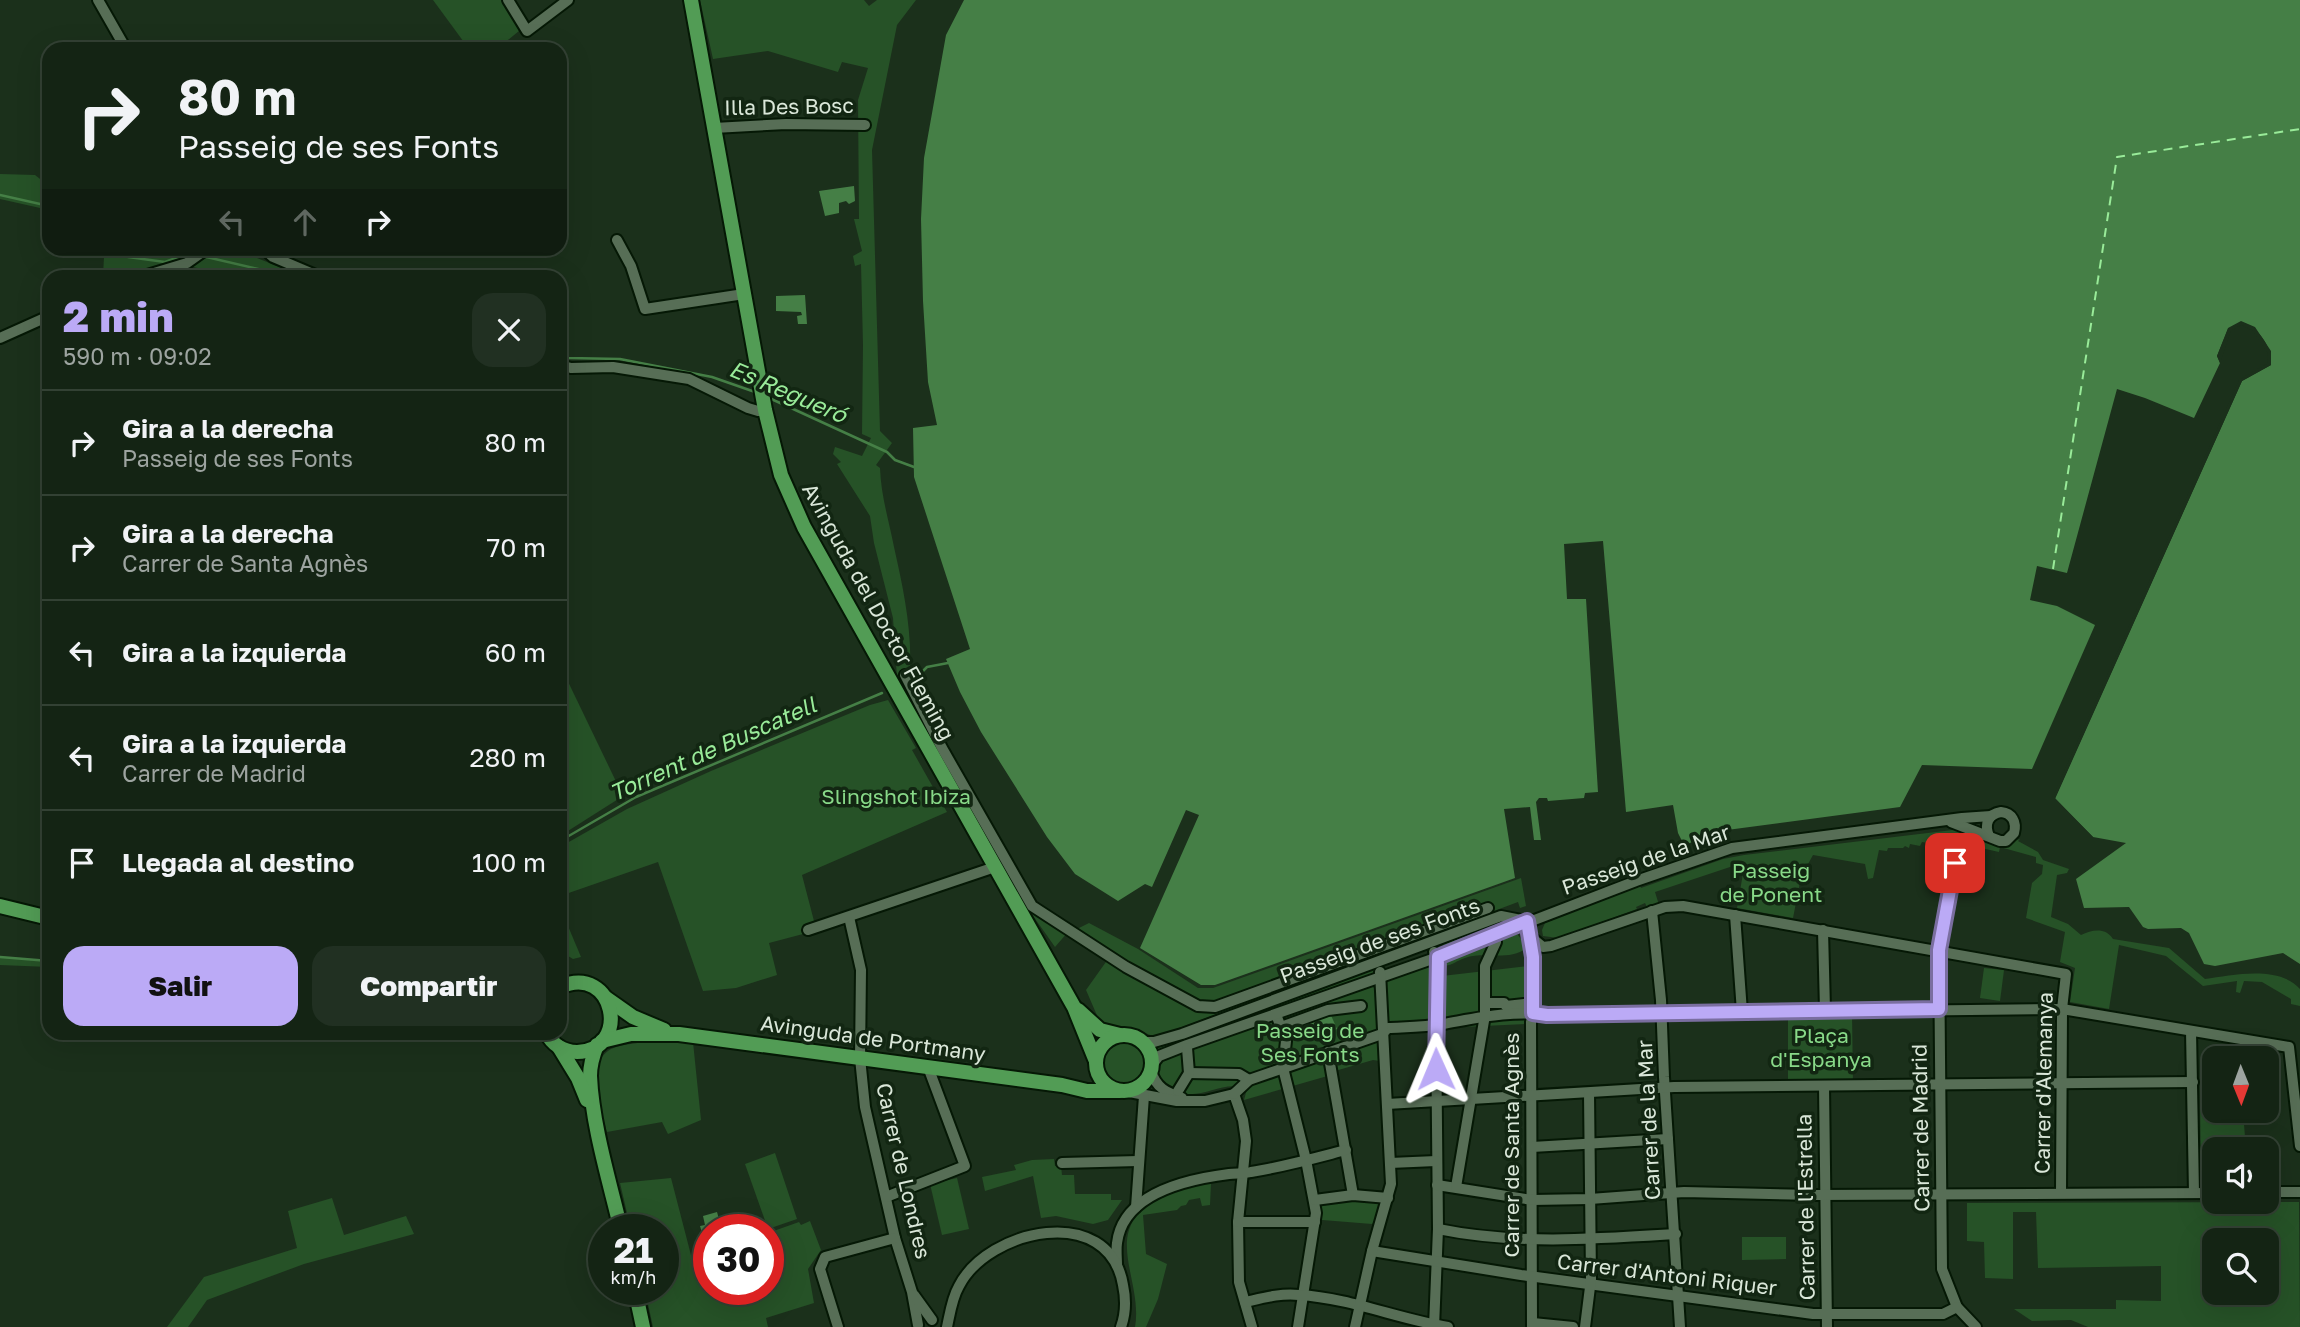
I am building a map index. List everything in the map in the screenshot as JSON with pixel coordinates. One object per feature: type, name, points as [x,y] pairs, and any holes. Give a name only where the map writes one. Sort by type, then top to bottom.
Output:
[{"type":"main road","name":"Avinguda del Doctor Fleming","points":[[691,0],[763,400],[781,475],[804,527],[1074,1007],[1095,1062]]},
{"type":"main road","points":[[0,906],[42,916]]},
{"type":"main road","name":"Avinguda de Portmany","points":[[567,985],[586,984],[648,1025],[679,1034]]},
{"type":"main road","points":[[605,997],[611,1020],[608,1031],[592,1056],[590,1076],[599,1134],[617,1214]]},
{"type":"main road","name":"Avinguda del Doctor Fleming","points":[[1074,1007],[1100,1030],[1121,1035]]},
{"type":"main road","name":"Avinguda de Portmany","points":[[552,1040],[578,1052],[631,1034],[679,1034],[1062,1085],[1087,1091],[1122,1091]]},
{"type":"main road","points":[[1062,1085],[1084,1079],[1104,1042],[1121,1035],[1132,1036],[1142,1042],[1151,1055],[1151,1068],[1141,1085],[1122,1091],[1103,1082],[1095,1062]]},
{"type":"main road","points":[[552,1040],[578,1078],[599,1134]]},
{"type":"main road","points":[[638,1305],[643,1327]]},
{"type":"street","points":[[98,0],[122,42]]},
{"type":"street","points":[[508,0],[527,31],[568,0]]},
{"type":"street","name":"Illa Des Bosc","points":[[714,128],[786,124],[865,125]]},
{"type":"street","points":[[617,240],[631,265],[645,309],[744,294]]},
{"type":"street","points":[[163,270],[199,256]]},
{"type":"street","points":[[272,256],[304,270]]},
{"type":"street","points":[[0,338],[42,319]]},
{"type":"street","points":[[567,367],[613,368],[689,379],[758,411],[763,400]]},
{"type":"street","points":[[905,675],[942,748],[1032,906],[1126,967],[1198,1006],[1215,1007],[1488,908]]},
{"type":"street","points":[[1996,813],[2006,813],[2015,821],[2016,828],[2011,838],[2006,841],[1989,836],[1987,822],[1996,813]]},
{"type":"street","name":"Passeig de la Mar","points":[[1527,921],[1732,848],[1991,816]]},
{"type":"street","name":"Passeig de la Mar","points":[[1945,820],[1989,836]]},
{"type":"street","name":"Carrer de Madrid","points":[[1955,863],[1939,950],[1939,1009],[1942,1269],[1957,1307]]},
{"type":"street","points":[[808,930],[995,866]]},
{"type":"street","points":[[1533,957],[1543,947],[1559,944],[1665,907],[1683,906],[1939,950]]},
{"type":"street","name":"Carrer de la Mar","points":[[1652,911],[1662,1013],[1664,1088],[1676,1234],[1680,1327]]},
{"type":"street","points":[[1735,915],[1742,1012]]},
{"type":"street","name":"Passeig de ses Fonts","points":[[1142,1042],[1154,1042],[1182,1034],[1427,946],[1501,916],[1527,921]]},
{"type":"street","name":"Carrer de Londres","points":[[849,917],[861,970],[860,1058],[865,1107],[895,1238],[912,1292],[918,1326]]},
{"type":"street","name":"Carrer de Santa Agnès","points":[[1527,921],[1533,957],[1532,1325]]},
{"type":"street","name":"Passeig de ses Fonts","points":[[1151,1068],[1159,1056],[1438,957],[1527,921]]},
{"type":"street","points":[[1823,930],[1825,1010]]},
{"type":"street","points":[[1531,937],[1543,947]]},
{"type":"street","points":[[1456,1188],[1485,1016],[1485,966],[1496,942],[1495,938]]},
{"type":"street","points":[[1427,946],[1438,957],[1438,1229],[1434,1326]]},
{"type":"street","name":"Carrer d'Alemanya","points":[[1939,950],[2066,974],[2062,1009],[2061,1193]]},
{"type":"street","points":[[1355,1327],[1391,1184],[1380,962]]},
{"type":"street","points":[[1485,1003],[1533,1008],[1547,1015],[2062,1009],[2288,1048],[2300,1146]]},
{"type":"street","points":[[1298,1327],[1315,1222],[1315,1200],[1283,1068],[1286,1041],[1279,1022],[1328,1010],[1361,1006]]},
{"type":"street","points":[[1122,1091],[1164,1100],[1205,1101],[1234,1094],[1249,1080],[1382,1034],[1388,1028],[1436,1025],[1533,1008]]},
{"type":"street","points":[[2191,1031],[2194,1193]]},
{"type":"street","points":[[1178,1091],[1189,1073],[1187,1048]]},
{"type":"street","points":[[1328,1052],[1353,1195]]},
{"type":"street","points":[[886,1197],[965,1166],[928,1067]]},
{"type":"street","points":[[1151,1068],[1154,1081],[1162,1090],[1191,1101]]},
{"type":"street","points":[[1189,1073],[1239,1074],[1249,1080]]},
{"type":"street","points":[[1387,1104],[1664,1088],[2193,1082]]},
{"type":"street","name":"Carrer de l'Estrella","points":[[1824,1086],[1827,1321]]},
{"type":"street","points":[[1584,1327],[1591,1284],[1589,1093]]},
{"type":"street","points":[[1234,1094],[1245,1129],[1238,1222],[1239,1283],[1252,1327]]},
{"type":"street","points":[[1136,1207],[1144,1096]]},
{"type":"street","points":[[1532,1147],[1668,1139]]},
{"type":"street","points":[[1121,1327],[1125,1295],[1117,1265],[1117,1241],[1122,1226],[1136,1207],[1182,1183],[1346,1150]]},
{"type":"street","points":[[1062,1163],[1138,1161]]},
{"type":"street","points":[[1390,1163],[1436,1161]]},
{"type":"street","points":[[1437,1185],[1532,1200],[1590,1199],[1672,1192],[2202,1193]]},
{"type":"street","points":[[2279,1192],[2300,1192]]},
{"type":"street","points":[[1315,1200],[1353,1195],[1388,1198]]},
{"type":"street","points":[[1238,1222],[1315,1222]]},
{"type":"street","points":[[1438,1229],[1532,1240],[1590,1240],[1676,1234]]},
{"type":"street","points":[[918,1326],[924,1321],[932,1320],[946,1327],[960,1284],[976,1264],[995,1250],[1020,1239],[1050,1232],[1070,1232],[1102,1247],[1117,1265]]},
{"type":"street","points":[[838,1327],[820,1269],[825,1258],[895,1238]]},
{"type":"street","name":"Carrer d'Antoni Riquer","points":[[1372,1251],[1532,1277],[1679,1296],[1827,1321],[1943,1314],[1957,1307]]},
{"type":"street","name":"Carrer de Londres","points":[[912,1292],[932,1320]]},
{"type":"street","points":[[1245,1302],[1273,1295],[1304,1295],[1448,1327]]},
{"type":"street","points":[[1957,1307],[1976,1327]]},
{"type":"street","points":[[1943,1314],[1943,1327]]},
{"type":"street","points":[[1532,1325],[1573,1327]]},
{"type":"green space","points":[[433,0],[503,0],[519,31],[506,42],[464,42]]},
{"type":"green space","points":[[700,0],[864,0],[869,6],[877,0],[916,0],[897,25],[872,150],[880,431],[892,443],[876,465],[880,468],[901,577],[910,639],[910,670],[916,677],[922,703],[1033,902],[1077,929],[1089,923],[1138,949],[1198,988],[1213,988],[1521,878],[1526,906],[1520,908],[1518,902],[1155,1037],[1138,1030],[1105,1025],[1099,1020],[1086,990],[1108,959],[1068,932],[1055,947],[1031,913],[897,678],[893,618],[870,516],[837,464],[841,462],[833,454],[835,447],[862,456],[871,438],[862,434],[861,264],[855,266],[853,256],[862,251],[854,219],[859,219],[858,100],[868,68],[842,62],[838,72],[768,51],[713,59]]},
{"type":"green space","points":[[0,174],[35,175],[42,180],[42,208],[0,199]]},
{"type":"green space","points":[[194,256],[153,270],[103,270],[104,257]]},
{"type":"green space","points":[[208,256],[249,256],[287,270],[206,270],[189,266]]},
{"type":"green space","points":[[567,680],[623,796],[567,832]]},
{"type":"green space","name":"Slingshot Ibiza","points":[[888,700],[916,748],[912,750],[947,812],[802,875],[814,921],[802,926],[803,934],[769,943],[777,975],[736,988],[703,991],[658,862],[567,894],[567,843],[627,809],[870,705]]},
{"type":"green space","name":"Passeig de Ponent","points":[[1961,829],[1995,846],[2020,839],[2018,841],[2038,852],[2043,860],[2069,869],[2067,873],[2057,875],[2051,917],[2068,924],[2081,935],[2102,931],[2113,939],[2169,948],[2205,979],[2255,973],[2280,977],[2300,989],[2300,1006],[2291,1004],[2291,999],[2262,982],[2244,981],[2240,993],[2236,992],[2237,981],[2203,986],[2166,956],[2119,945],[2109,1009],[2070,1002],[2075,968],[2060,962],[2065,932],[2026,918],[2032,883],[2042,874],[2043,865],[2036,863],[2036,857],[2000,847],[1999,852],[1950,841],[1949,846],[1922,842],[1920,846],[1910,844],[1909,848],[1905,846],[1888,848],[1887,851],[1879,850],[1873,878],[1868,879],[1865,864],[1813,855],[1801,877],[1793,918],[1737,908],[1745,862],[1655,892],[1659,905],[1626,915],[1647,907],[1645,903],[1636,907],[1637,909],[1558,938],[1543,936],[1545,923],[1640,885],[1641,888],[1723,859]]},
{"type":"green space","points":[[1501,919],[1516,923],[1445,950],[1442,943]]},
{"type":"green space","points":[[567,924],[581,957],[573,959],[567,955]]},
{"type":"green space","points":[[1515,931],[1527,947],[1521,951],[1506,955],[1473,956],[1443,966],[1444,957]]},
{"type":"green space","points":[[0,957],[42,960],[42,967],[0,965]]},
{"type":"green space","points":[[1435,964],[1433,1022],[1389,1026],[1386,981]]},
{"type":"green space","points":[[1529,966],[1527,1024],[1441,1028],[1442,976]]},
{"type":"green space","points":[[1984,968],[2004,970],[2000,1001],[1980,998]]},
{"type":"green space","points":[[1374,969],[1375,975],[1158,1053],[1154,1046]]},
{"type":"green space","name":"Passeig de Ses Fonts","points":[[1370,984],[1377,991],[1380,1061],[1373,1060],[1244,1100],[1247,1089],[1236,1086],[1193,1094],[1181,1093],[1169,1088],[1157,1077],[1158,1066],[1166,1056]]},
{"type":"green space","name":"Plaça d'Espanya","points":[[1852,1012],[1853,1084],[1788,1082],[1788,1020],[1785,1013]]},
{"type":"green space","points":[[1124,1041],[1139,1048],[1146,1063],[1139,1078],[1124,1085],[1109,1078],[1102,1063],[1109,1048]]},
{"type":"green space","points":[[654,1042],[693,1042],[701,1120],[668,1134],[662,1122],[607,1132],[597,1088],[598,1065],[611,1049]]},
{"type":"green space","points":[[2202,1095],[2202,1124],[2244,1124],[2245,1137],[2202,1137],[2201,1186]]},
{"type":"green space","points":[[775,1153],[797,1219],[784,1223],[784,1214],[763,1214],[745,1164]]},
{"type":"green space","points":[[1054,1159],[1055,1166],[1061,1166],[1062,1175],[1074,1175],[1075,1194],[1111,1194],[1111,1200],[1122,1200],[1108,1220],[1093,1224],[1056,1216],[1041,1218],[1033,1176],[985,1191],[982,1177],[1016,1170],[1014,1165],[1032,1160]]},
{"type":"green space","points":[[671,1178],[693,1259],[693,1305],[784,1305],[784,1227],[810,1221],[821,1250],[808,1269],[814,1303],[766,1318],[768,1327],[653,1327],[648,1305],[679,1305],[679,1214],[627,1214],[620,1183]]},
{"type":"green space","points":[[957,1178],[969,1229],[942,1235],[930,1184]]},
{"type":"green space","points":[[1211,1183],[1210,1205],[1202,1206],[1200,1198],[1189,1200],[1177,1210],[1143,1215],[1146,1254],[1167,1264],[1158,1299],[1146,1327],[1135,1327],[1136,1310],[1127,1245],[1129,1230],[1136,1217],[1149,1205],[1187,1188]]},
{"type":"green space","points":[[1356,1191],[1385,1192],[1372,1224],[1310,1219],[1309,1199]]},
{"type":"green space","points":[[332,1198],[344,1235],[406,1216],[414,1234],[304,1264],[207,1300],[188,1327],[167,1327],[204,1277],[297,1248],[288,1211]]},
{"type":"green space","points":[[2202,1202],[2202,1214],[2279,1214],[2279,1202],[2299,1202],[2300,1327],[2088,1327],[2071,1320],[2032,1321],[2014,1309],[2116,1309],[2116,1300],[2161,1301],[2161,1266],[2038,1268],[2036,1212],[2013,1212],[2013,1279],[1985,1278],[1984,1242],[1967,1241],[1967,1203]]},
{"type":"green space","points":[[1742,1237],[1786,1237],[1786,1259],[1742,1260]]},
{"type":"shaded area","points":[[964,0],[2300,0],[2300,964],[2283,953],[2215,966],[2204,964],[2189,933],[2181,928],[2143,927],[2129,907],[2084,908],[2076,879],[2126,843],[2093,837],[2055,799],[2242,381],[2271,365],[2267,344],[2259,333],[2241,322],[2228,329],[2217,356],[2220,363],[2194,418],[2117,389],[2067,573],[2037,566],[2030,600],[2057,606],[2095,625],[2032,769],[1922,765],[1900,807],[1727,830],[1684,845],[1678,833],[1673,805],[1626,812],[1603,541],[1564,544],[1567,599],[1586,599],[1598,792],[1585,793],[1584,798],[1548,801],[1547,798],[1539,798],[1536,802],[1541,840],[1534,840],[1530,807],[1504,809],[1515,878],[1215,985],[1201,985],[1140,948],[1199,815],[1186,810],[1152,887],[1145,884],[1118,901],[1075,874],[1047,837],[981,732],[946,659],[970,649],[914,477],[913,428],[937,425],[928,382],[923,301],[921,219],[924,158],[946,35]]},
{"type":"shaded area","points":[[854,186],[855,201],[849,204],[846,201],[839,203],[839,213],[825,216],[819,191]]},
{"type":"shaded area","points":[[805,295],[807,324],[798,324],[797,316],[802,315],[801,312],[776,311],[776,296]]},
{"type":"shaded area","points":[[1330,1013],[1337,1029],[1306,1041],[1300,1025]]},
{"type":"pier","points":[[2241,321],[2255,327],[2271,351],[2271,365],[2242,381],[2055,798],[2093,840],[2052,798],[2239,380],[2268,363],[2267,352],[2252,330],[2241,325],[2231,331],[2220,363],[2217,356],[2228,328]]},
{"type":"waterway","name":"Es Regueró","points":[[0,195],[42,204]]},
{"type":"waterway","name":"Es Regueró","points":[[126,256],[165,262],[181,256]]},
{"type":"waterway","name":"Es Regueró","points":[[202,256],[262,270]]},
{"type":"waterway","name":"Es Regueró","points":[[567,358],[620,359],[712,377],[755,392]]},
{"type":"waterway","name":"Es Regueró","points":[[767,397],[914,467]]},
{"type":"waterway","name":"Torrent de Buscatell","points":[[919,675],[927,667],[948,663]]},
{"type":"waterway","name":"Torrent de Buscatell","points":[[567,837],[636,797],[882,693]]},
{"type":"waterway","name":"Torrent de Buscatell","points":[[0,957],[42,960]]},
{"type":"ferry route","points":[[2053,569],[2117,157],[2300,129]]},
{"type":"route","points":[[1436,1069],[1438,957],[1527,921],[1533,957],[1533,1013],[1547,1015],[1939,1009],[1939,950],[1955,863]]}]
